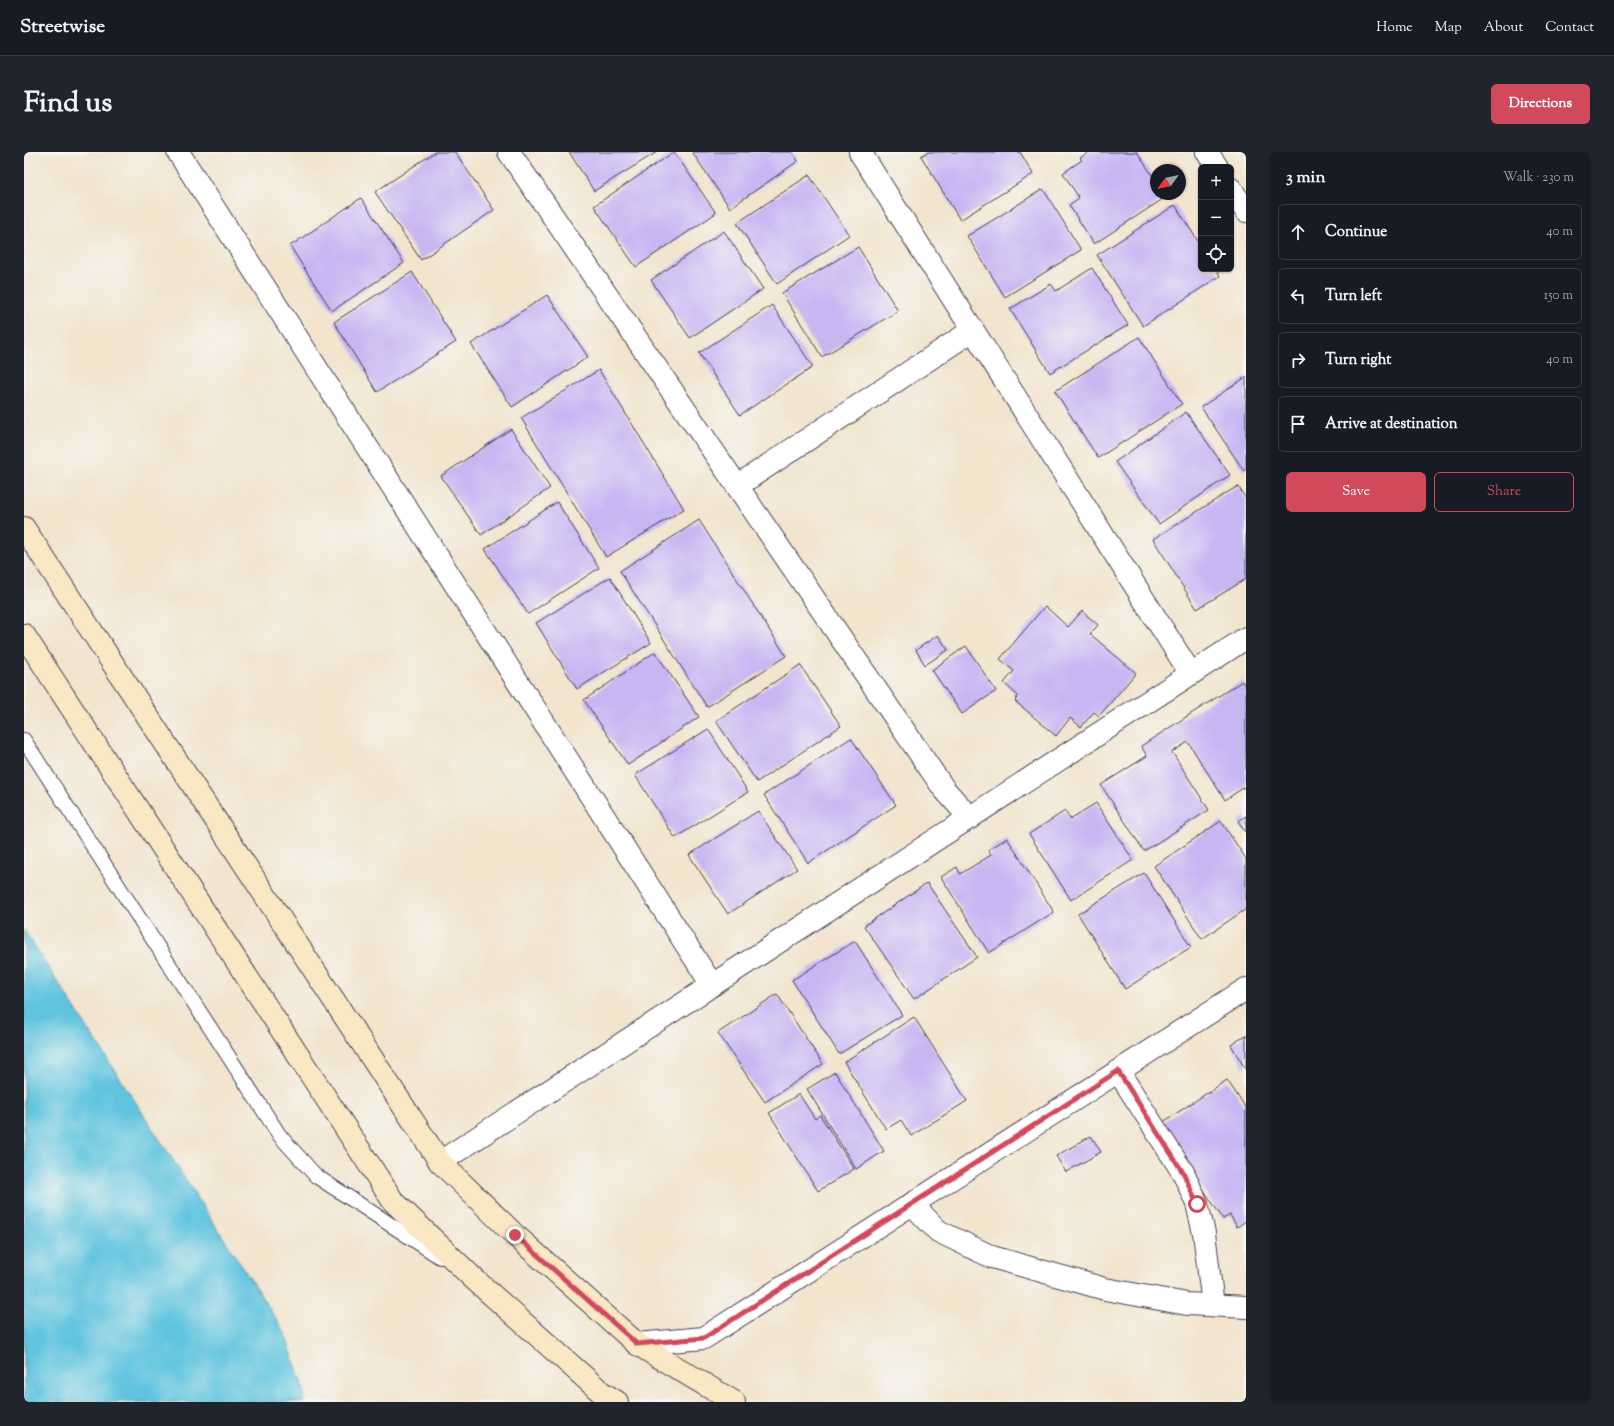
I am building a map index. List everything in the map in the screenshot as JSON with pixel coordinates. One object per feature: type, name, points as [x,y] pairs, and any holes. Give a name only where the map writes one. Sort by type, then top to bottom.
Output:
[{"type":"street","points":[[178,152],[712,985]]},
{"type":"street","points":[[509,152],[944,789],[970,818]]},
{"type":"street","points":[[860,152],[1191,674]]},
{"type":"street","points":[[1207,152],[1215,164]]},
{"type":"street","points":[[1234,193],[1246,211]]},
{"type":"street","points":[[737,486],[973,330]]},
{"type":"street","points":[[24,528],[440,1162],[515,1235],[637,1344],[734,1402]]},
{"type":"street","points":[[24,635],[393,1200],[474,1279],[601,1392],[617,1402]]},
{"type":"street","points":[[440,1162],[1246,638]]},
{"type":"street","points":[[637,1344],[704,1338],[1246,989]]},
{"type":"street","points":[[1118,1071],[1184,1174],[1197,1204],[1204,1233],[1213,1305]]},
{"type":"street","points":[[912,1204],[938,1231],[992,1257],[1105,1289],[1187,1304],[1246,1307]]},
{"type":"lane","points":[[24,740],[280,1136],[316,1176],[474,1279]]},
{"type":"water","points":[[24,930],[285,1333],[304,1391],[305,1402],[24,1402]]},
{"type":"building","points":[[435,152],[455,152],[494,210],[421,260],[375,192]]},
{"type":"building","points":[[569,152],[657,152],[594,191]]},
{"type":"building","points":[[674,152],[716,213],[636,267],[594,206]]},
{"type":"building","points":[[692,152],[792,152],[798,161],[730,208]]},
{"type":"building","points":[[928,152],[1020,152],[1033,174],[960,220],[921,156]]},
{"type":"building","points":[[1089,152],[1137,152],[1150,172],[1150,200],[1161,200],[1094,244],[1069,205],[1079,198],[1063,173],[1082,160],[1080,158]]},
{"type":"building","points":[[809,175],[849,235],[777,284],[737,223]]},
{"type":"building","points":[[1043,189],[1081,250],[1005,297],[967,236]]},
{"type":"building","points":[[361,198],[404,263],[332,311],[290,246]]},
{"type":"building","points":[[1175,205],[1198,241],[1198,272],[1218,272],[1220,276],[1143,326],[1097,255]]},
{"type":"building","points":[[724,231],[763,289],[690,338],[651,280]]},
{"type":"building","points":[[858,247],[898,311],[822,357],[782,293]]},
{"type":"building","points":[[1092,268],[1128,325],[1050,373],[1010,309],[1051,284],[1056,291]]},
{"type":"building","points":[[412,272],[456,342],[377,392],[334,322]]},
{"type":"building","points":[[547,295],[588,357],[512,407],[471,344]]},
{"type":"building","points":[[772,305],[813,367],[740,415],[699,353]]},
{"type":"building","points":[[1139,337],[1182,404],[1098,458],[1055,391]]},
{"type":"building","points":[[599,370],[684,509],[606,557],[521,418]]},
{"type":"building","points":[[1246,377],[1246,469],[1244,471],[1201,407]]},
{"type":"building","points":[[1186,412],[1230,475],[1159,524],[1115,462]]},
{"type":"building","points":[[511,429],[550,488],[481,535],[441,476]]},
{"type":"building","points":[[1238,486],[1246,499],[1246,579],[1197,609],[1153,539]]},
{"type":"building","points":[[557,502],[599,568],[528,614],[485,549]]},
{"type":"building","points":[[699,520],[786,656],[707,707],[620,571]]},
{"type":"building","points":[[610,577],[651,643],[577,689],[536,623]]},
{"type":"building","points":[[1045,606],[1068,627],[1082,611],[1098,625],[1090,634],[1136,673],[1099,716],[1094,712],[1081,727],[1070,718],[1056,736],[1015,701],[1018,696],[1004,683],[1014,671],[1000,659]]},
{"type":"building","points":[[938,635],[948,650],[925,665],[916,650]]},
{"type":"building","points":[[966,646],[996,691],[962,714],[932,670]]},
{"type":"building","points":[[655,652],[699,717],[628,765],[584,700]]},
{"type":"building","points":[[800,665],[841,726],[757,782],[716,721]]},
{"type":"building","points":[[1242,681],[1246,688],[1246,786],[1225,800],[1188,742],[1172,752],[1209,810],[1144,851],[1101,785],[1147,756],[1141,746]]},
{"type":"building","points":[[708,729],[748,792],[675,838],[635,775]]},
{"type":"building","points":[[851,738],[896,805],[808,863],[764,795]]},
{"type":"building","points":[[1096,803],[1133,860],[1071,900],[1029,834],[1065,811],[1070,819]]},
{"type":"building","points":[[758,811],[797,869],[728,914],[689,855]]},
{"type":"building","points":[[1246,816],[1246,833],[1238,821]]},
{"type":"building","points":[[1221,821],[1246,859],[1246,909],[1202,939],[1154,866]]},
{"type":"building","points":[[1007,838],[1054,912],[989,953],[941,877],[957,867],[960,874],[991,855],[988,850]]},
{"type":"building","points":[[1144,873],[1191,947],[1125,989],[1078,914]]},
{"type":"building","points":[[927,883],[977,957],[914,999],[864,926]]},
{"type":"building","points":[[855,941],[902,1015],[839,1054],[792,980]]},
{"type":"building","points":[[777,994],[823,1064],[765,1102],[718,1033]]},
{"type":"building","points":[[914,1017],[967,1101],[911,1136],[901,1120],[886,1129],[844,1062]]},
{"type":"building","points":[[1246,1035],[1246,1070],[1231,1045]]},
{"type":"building","points":[[835,1072],[884,1151],[856,1169],[807,1089]]},
{"type":"building","points":[[1227,1080],[1246,1108],[1246,1221],[1237,1227],[1230,1215],[1223,1219],[1160,1124]]},
{"type":"building","points":[[799,1094],[815,1119],[820,1115],[854,1169],[818,1191],[769,1113]]},
{"type":"building","points":[[1091,1136],[1101,1152],[1066,1172],[1056,1156]]},
{"type":"route","points":[[515,1235],[637,1344],[704,1338],[1118,1071],[1184,1174],[1197,1204]]}]
